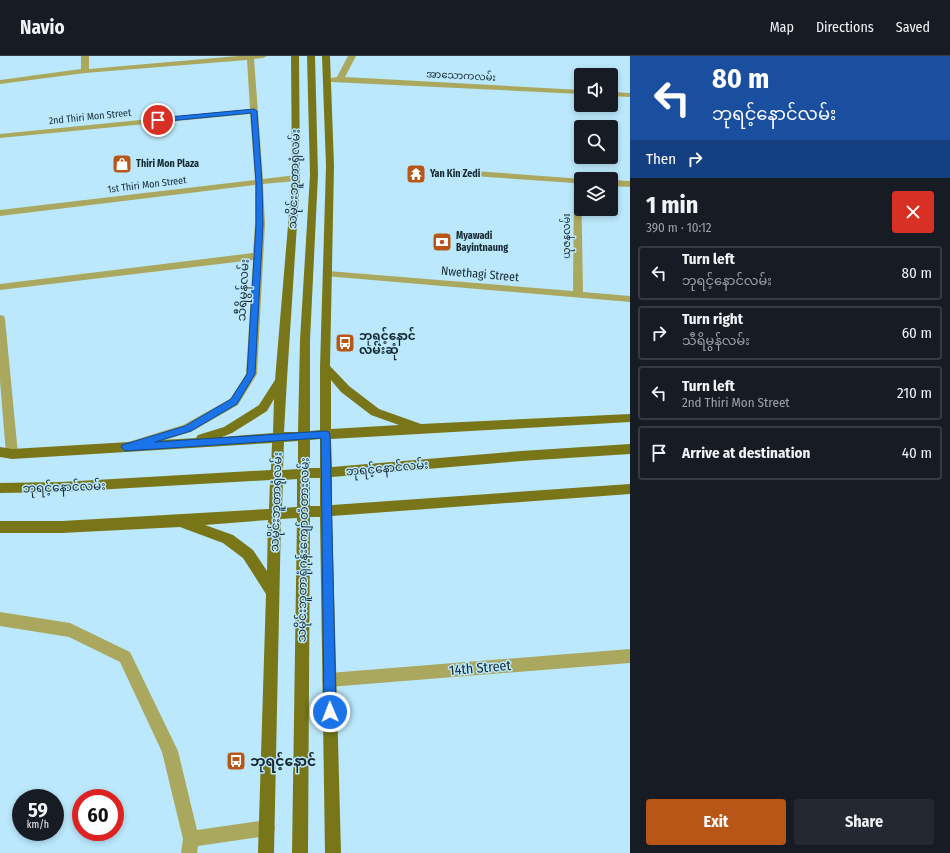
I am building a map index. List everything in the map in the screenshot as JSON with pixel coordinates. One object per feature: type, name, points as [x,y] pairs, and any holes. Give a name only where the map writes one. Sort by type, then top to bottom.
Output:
[{"type":"main road","name":"သမိုင်းဘူတာရုံလမ်း","points":[[266,853],[278,439],[296,178],[296,56]]},
{"type":"main road","name":"သမိုင်းဘူတာရုံဂုန်းကျော်တံတားလမ်း","points":[[300,853],[305,340],[314,175],[311,56]]},
{"type":"main road","points":[[326,56],[330,166],[325,367],[326,511],[333,853]]},
{"type":"main road","points":[[325,367],[345,389],[375,412],[423,428]]},
{"type":"main road","points":[[183,443],[228,430],[263,408],[281,379]]},
{"type":"main road","points":[[6,453],[278,439],[423,428],[630,418]]},
{"type":"main road","name":"ဘုရင့်နောင်လမ်း","points":[[0,488],[61,487],[368,470],[513,457],[630,449]]},
{"type":"main road","points":[[0,527],[62,527],[180,520],[630,489]]},
{"type":"main road","points":[[180,520],[228,539],[248,554],[273,593]]},
{"type":"street","points":[[85,56],[85,71]]},
{"type":"street","name":"သီရိမွန်လမ်း","points":[[125,447],[187,429],[234,402],[251,374],[260,224],[259,183],[250,56]]},
{"type":"street","points":[[0,82],[85,71],[263,56]]},
{"type":"street","points":[[340,79],[352,56]]},
{"type":"street","name":"အာသောကလမ်း","points":[[326,81],[340,79],[574,92]]},
{"type":"street","points":[[618,94],[630,95]]},
{"type":"street","name":"2nd Thiri Mon Street","points":[[0,136],[254,111]]},
{"type":"street","points":[[461,173],[574,181]]},
{"type":"street","name":"1st Thiri Mon Street","points":[[0,213],[296,178]]},
{"type":"street","points":[[618,183],[630,184]]},
{"type":"street","name":"ယုဇနလမ်း","points":[[578,295],[579,216]]},
{"type":"street","points":[[0,287],[257,256]]},
{"type":"street","name":"Nwethagi Street","points":[[328,274],[630,299]]},
{"type":"street","points":[[0,319],[6,453]]},
{"type":"street","points":[[0,619],[70,630],[125,657],[170,751],[190,846],[267,828]]},
{"type":"street","name":"14th Street","points":[[330,680],[630,656]]},
{"type":"place","name":"Thiri Mon Plaza","points":[[122,164]]},
{"type":"place","name":"Yan Kin Zedi","points":[[416,174]]},
{"type":"place","name":"Myawadi Bayintnaung","points":[[442,242]]},
{"type":"place","name":"ဘုရင့်နောင် လမ်းဆုံ","points":[[345,343]]},
{"type":"place","name":"ဘုရင့်နောင်","points":[[236,761]]},
{"type":"route","points":[[158,120],[254,111],[260,224],[251,374],[234,402],[187,429],[125,447],[326,435],[330,712]]}]
